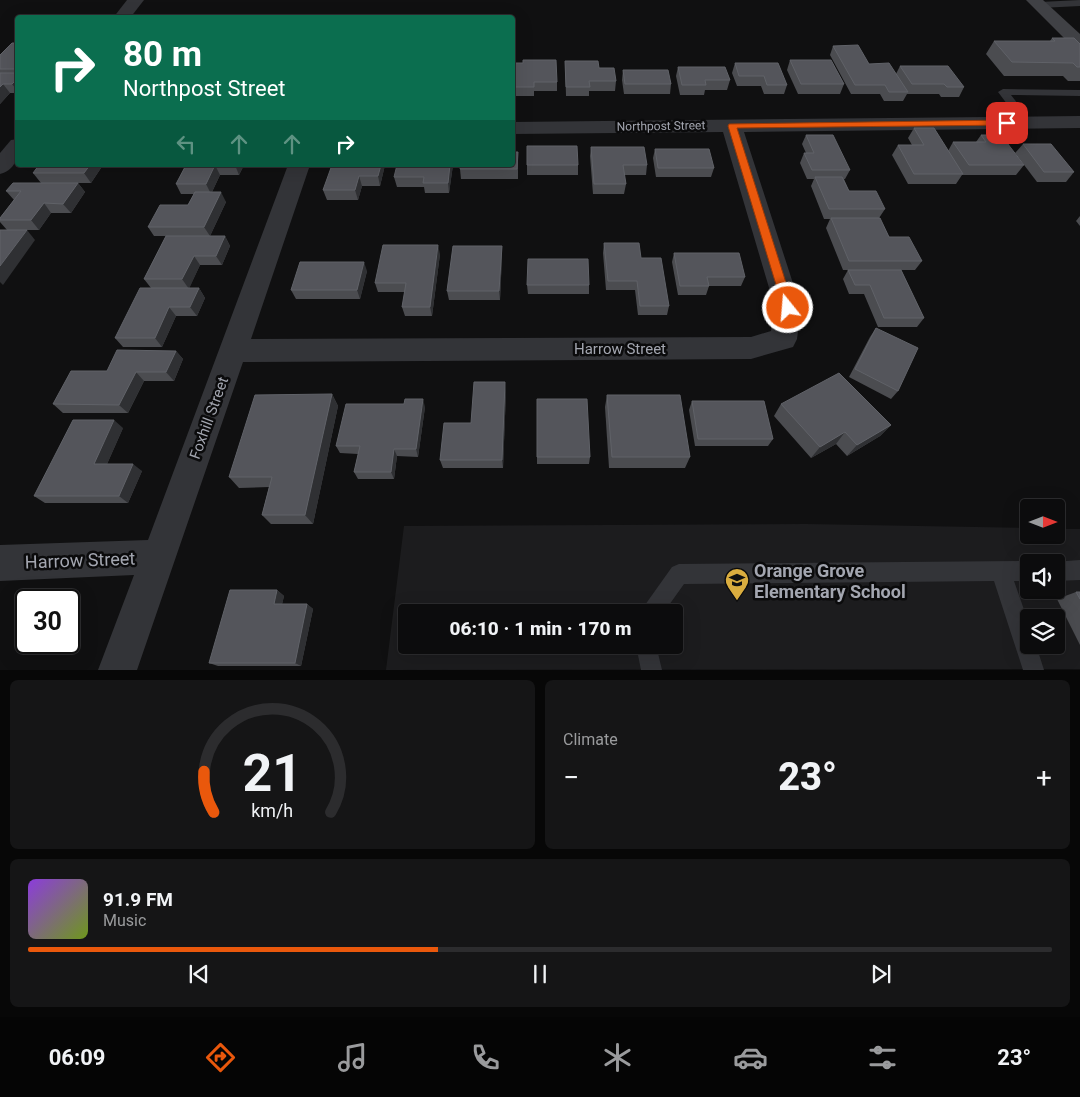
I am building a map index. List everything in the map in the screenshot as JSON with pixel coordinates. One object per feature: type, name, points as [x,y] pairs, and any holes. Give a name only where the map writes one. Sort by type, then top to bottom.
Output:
[{"type":"street","points":[[124,15],[136,0]]},
{"type":"street","points":[[1037,3],[1080,44]]},
{"type":"street","name":"Northpost Street","points":[[515,128],[1080,122]]},
{"type":"street","name":"Harrow Street","points":[[233,351],[751,348],[783,339],[788,308],[732,126]]},
{"type":"street","points":[[0,167],[15,149]]},
{"type":"street","name":"Foxhill Street","points":[[117,670],[298,167]]},
{"type":"street","name":"Harrow Street","points":[[0,564],[159,557]]},
{"type":"lane","points":[[1037,3],[1080,3]]},
{"type":"lane","points":[[1027,123],[1003,92],[1080,93]]},
{"type":"lane","points":[[1065,571],[1080,570]]},
{"type":"lane","points":[[658,604],[679,574],[1020,571]]},
{"type":"lane","points":[[1001,572],[1032,665]]},
{"type":"shaded area","name":"Orange Grove Elementary School","points":[[806,524],[1020,528],[1020,544],[1065,544],[1065,529],[1080,529],[1080,669],[386,670],[404,526]]},
{"type":"building","points":[[1052,38],[1074,38],[1080,44],[1080,67],[1073,63],[1012,62],[994,41],[1055,41]]},
{"type":"building","points":[[12,43],[15,43],[15,69],[0,69],[0,55]]},
{"type":"building","points":[[858,45],[869,64],[889,63],[908,92],[889,92],[885,85],[855,85],[833,46]]},
{"type":"building","points":[[523,60],[556,60],[557,82],[534,82],[534,87],[515,87],[515,63],[523,63]]},
{"type":"building","points":[[790,60],[831,60],[844,84],[801,84]]},
{"type":"building","points":[[565,61],[598,61],[599,68],[614,68],[616,81],[589,81],[590,87],[566,87]]},
{"type":"building","points":[[735,63],[778,63],[787,85],[767,85],[764,76],[739,76]]},
{"type":"building","points":[[900,66],[948,66],[964,87],[947,87],[944,84],[912,84]]},
{"type":"building","points":[[678,67],[725,67],[730,80],[705,80],[706,85],[682,85]]},
{"type":"building","points":[[623,70],[668,70],[671,84],[625,84]]},
{"type":"building","points":[[0,73],[15,73],[15,81],[12,84],[3,84],[0,87]]},
{"type":"building","points":[[914,128],[934,128],[963,174],[914,174],[898,145],[924,145]]},
{"type":"building","points":[[806,135],[833,135],[850,170],[812,170],[804,153],[814,153]]},
{"type":"building","points":[[981,135],[1001,135],[1024,165],[969,165],[953,142],[986,142]]},
{"type":"building","points":[[1023,144],[1051,144],[1074,172],[1044,172]]},
{"type":"building","points":[[527,146],[577,146],[578,165],[527,165]]},
{"type":"building","points":[[591,147],[644,147],[647,165],[623,165],[626,184],[594,184]]},
{"type":"building","points":[[655,149],[709,149],[714,168],[658,168]]},
{"type":"building","points":[[515,152],[518,152],[517,169],[460,169],[460,167],[515,167]]},
{"type":"building","points":[[38,167],[88,167],[84,173],[33,173]]},
{"type":"building","points":[[185,167],[214,167],[206,184],[176,184]]},
{"type":"building","points":[[331,167],[380,167],[378,176],[359,176],[355,190],[323,190]]},
{"type":"building","points":[[396,167],[450,167],[448,183],[423,183],[424,177],[394,177]]},
{"type":"building","points":[[815,177],[842,177],[849,191],[876,191],[885,209],[829,209]]},
{"type":"building","points":[[13,183],[78,183],[63,204],[44,203],[31,220],[0,220],[21,191],[6,191]]},
{"type":"building","points":[[195,192],[221,192],[204,227],[148,227],[160,205],[188,205]]},
{"type":"building","points":[[831,218],[880,218],[889,237],[909,237],[922,261],[849,261]]},
{"type":"building","points":[[0,230],[27,230],[0,266]]},
{"type":"building","points":[[166,236],[225,236],[216,256],[194,256],[182,279],[144,279]]},
{"type":"building","points":[[604,243],[639,243],[641,258],[661,258],[669,306],[640,306],[637,281],[608,281]]},
{"type":"building","points":[[383,245],[438,245],[430,307],[402,307],[406,283],[375,283]]},
{"type":"building","points":[[453,246],[502,246],[499,291],[447,291]]},
{"type":"building","points":[[674,253],[739,253],[745,277],[707,277],[709,286],[680,286]]},
{"type":"building","points":[[528,259],[588,259],[589,285],[527,285]]},
{"type":"building","points":[[300,262],[364,262],[357,290],[291,290]]},
{"type":"building","points":[[848,270],[901,270],[924,318],[884,318],[870,285],[855,285]]},
{"type":"building","points":[[140,288],[199,288],[190,307],[169,307],[155,338],[115,338]]},
{"type":"building","points":[[876,328],[918,348],[898,391],[855,369]]},
{"type":"building","points":[[117,350],[176,351],[166,372],[136,372],[119,405],[53,404],[71,371],[107,371]]},
{"type":"building","points":[[839,373],[891,425],[857,445],[845,432],[820,447],[781,404]]},
{"type":"building","points":[[474,382],[505,382],[502,460],[440,460],[444,423],[471,423]]},
{"type":"building","points":[[332,394],[305,515],[262,515],[272,477],[229,477],[255,395]]},
{"type":"building","points":[[607,395],[680,395],[690,457],[612,457]]},
{"type":"building","points":[[405,399],[423,399],[416,449],[394,449],[391,472],[354,472],[360,446],[336,446],[346,404],[404,404]]},
{"type":"building","points":[[537,399],[587,399],[590,457],[537,457]]},
{"type":"building","points":[[692,401],[764,401],[773,439],[698,439]]},
{"type":"building","points":[[73,420],[114,420],[94,464],[133,464],[119,496],[34,496]]},
{"type":"building","points":[[230,590],[277,590],[274,604],[307,604],[295,663],[209,663]]},
{"type":"place","name":"Orange Grove Elementary School","points":[[737,601]]},
{"type":"route","points":[[788,308],[732,126],[1007,123]]}]
